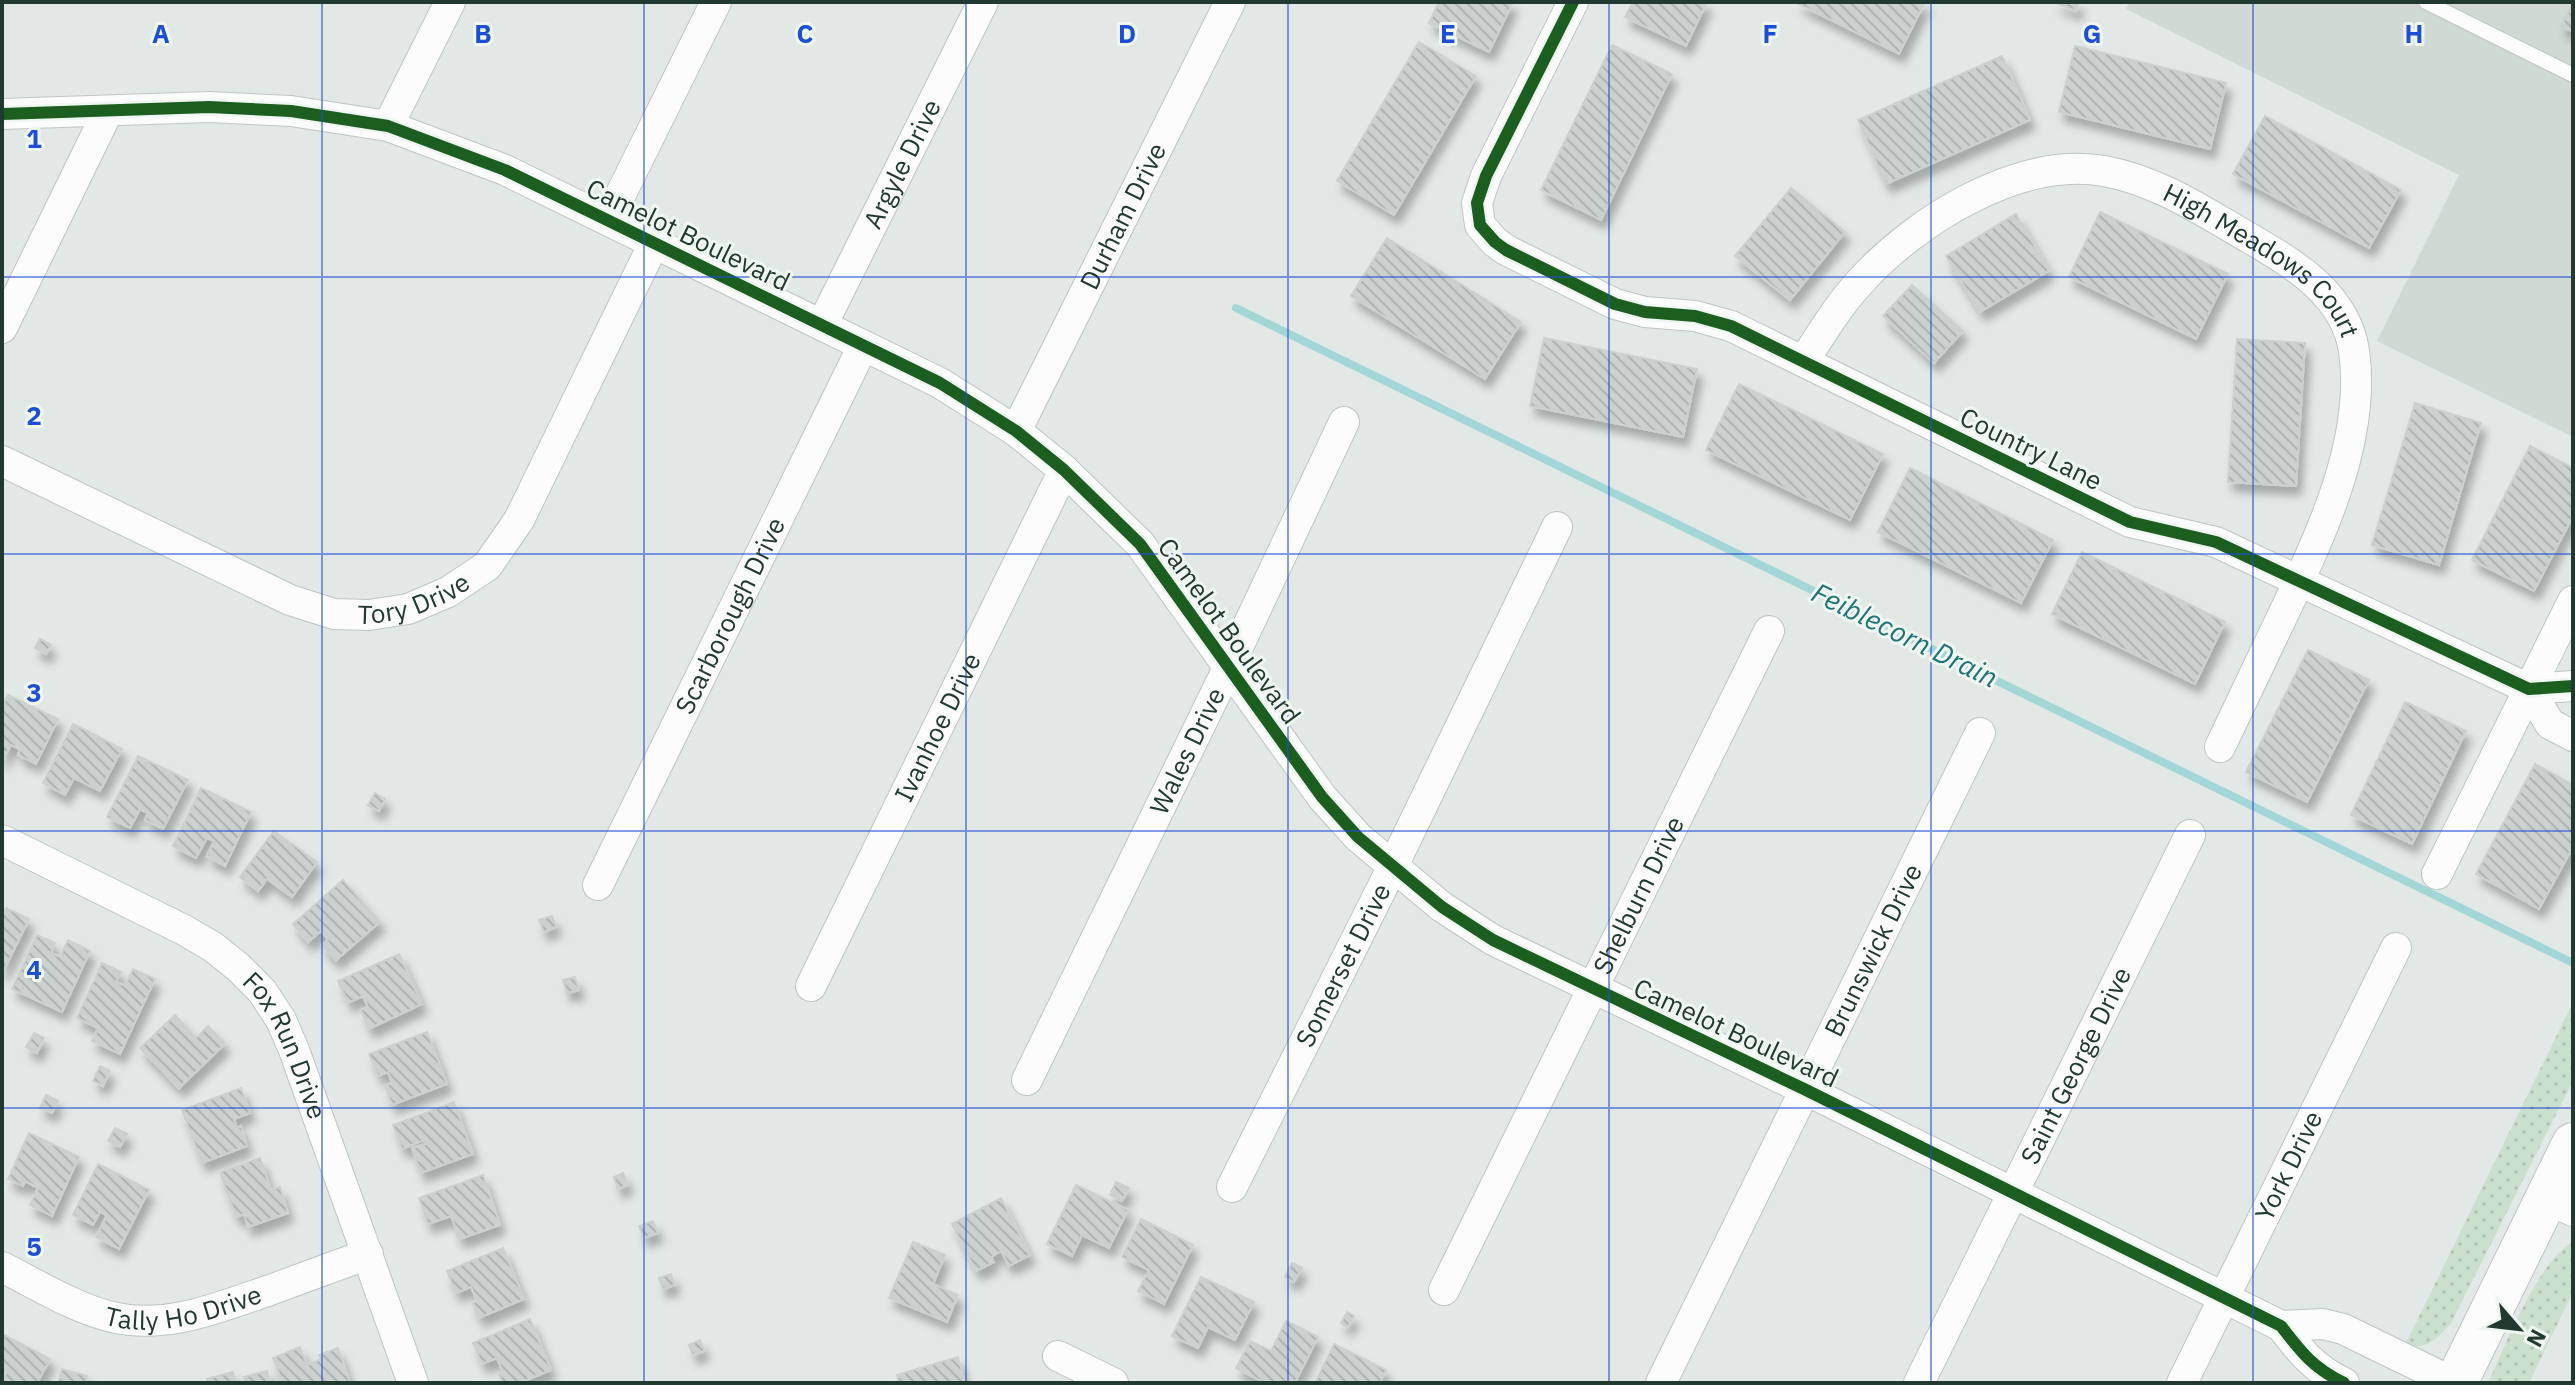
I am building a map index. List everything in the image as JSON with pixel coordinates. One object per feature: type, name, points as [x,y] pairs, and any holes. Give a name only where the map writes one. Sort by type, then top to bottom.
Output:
[{"type":"street","points":[[388,126],[450,2]]},
{"type":"street","points":[[608,220],[716,2]]},
{"type":"street","name":"Argyle Drive","points":[[822,325],[983,2]]},
{"type":"street","name":"Durham Drive","points":[[1016,431],[1230,2]]},
{"type":"street","name":"Country Lane","points":[[1573,2],[1486,176],[1477,203],[1480,225],[1506,250],[1615,304],[1645,312],[1695,316],[1731,326],[2130,522],[2216,542],[2529,689],[2573,686]]},
{"type":"street","name":"Camelot Boulevard","points":[[2,114],[209,107],[291,111],[388,126],[505,170],[940,383],[1016,431],[1064,470],[1140,544],[1322,797],[1358,837],[1442,907],[1493,940],[1804,1089],[2281,1326],[2321,1372],[2344,1383]]},
{"type":"street","points":[[2,328],[108,111]]},
{"type":"street","name":"High Meadows Court","points":[[1804,361],[1860,282],[1888,255],[1923,228],[1978,195],[2033,175],[2067,170],[2102,171],[2138,180],[2170,192],[2304,272],[2325,292],[2343,318],[2353,348],[2356,381],[2346,450],[2335,493],[2299,581],[2220,747]]},
{"type":"street","name":"Tory Drive","points":[[2,461],[290,600],[334,614],[369,615],[408,609],[448,592],[487,566],[519,520],[654,243]]},
{"type":"street","name":"Scarborough Drive","points":[[598,885],[863,346]]},
{"type":"street","name":"Wales Drive","points":[[1027,1080],[1344,422]]},
{"type":"street","name":"Ivanhoe Drive","points":[[811,986],[1064,470]]},
{"type":"street","name":"Somerset Drive","points":[[1232,1187],[1393,866],[1557,527]]},
{"type":"street","points":[[2437,874],[2573,601]]},
{"type":"street","name":"Shelburn Drive","points":[[1444,1290],[1769,631]]},
{"type":"street","points":[[2529,689],[2550,724],[2573,736]]},
{"type":"street","name":"Brunswick Drive","points":[[1661,1383],[1980,733]]},
{"type":"street","name":"Saint George Drive","points":[[1919,1383],[2190,835]]},
{"type":"street","name":"Fox Run Drive","points":[[2,840],[184,930],[213,947],[262,991],[281,1020],[294,1050],[413,1383]]},
{"type":"street","name":"York Drive","points":[[2182,1383],[2396,948]]},
{"type":"street","points":[[2455,1383],[2560,1205],[2573,1144]]},
{"type":"street","name":"Tally Ho Drive","points":[[2,1267],[78,1305],[108,1316],[140,1322],[203,1313],[368,1254]]},
{"type":"street","name":"Camelot Boulevard","points":[[2281,1326],[2323,1324],[2343,1329],[2455,1383]]},
{"type":"street","points":[[1058,1356],[1113,1383]]},
{"type":"lane","points":[[2426,2],[2573,75]]},
{"type":"shaded area","points":[[2130,2],[2573,2],[2573,437],[2377,341],[2459,175],[2126,9]]},
{"type":"green space","points":[[2573,1002],[2573,1081],[2451,1323],[2425,1345],[2405,1345]]},
{"type":"green space","points":[[2573,1242],[2573,1292],[2529,1383],[2488,1383],[2535,1285],[2560,1252]]},
{"type":"building","points":[[1439,2],[1513,2],[1489,52],[1429,23]]},
{"type":"building","points":[[1633,2],[1707,2],[1686,46],[1625,17]]},
{"type":"building","points":[[1795,2],[1925,2],[1899,54]]},
{"type":"building","points":[[2054,2],[2079,2],[2076,11]]},
{"type":"building","points":[[2573,3],[2573,32],[2561,26]]},
{"type":"building","points":[[1419,42],[1476,76],[1394,215],[1337,181]]},
{"type":"building","points":[[1612,45],[1672,74],[1601,220],[1541,190]]},
{"type":"building","points":[[2075,46],[2226,83],[2210,149],[2059,112]]},
{"type":"building","points":[[2002,56],[2030,120],[1886,184],[1858,120]]},
{"type":"building","points":[[2265,116],[2401,190],[2369,248],[2233,174]]},
{"type":"building","points":[[1791,188],[1845,232],[1790,300],[1735,256]]},
{"type":"building","points":[[2100,212],[2228,274],[2196,339],[2069,277]]},
{"type":"building","points":[[2016,214],[2049,271],[1980,312],[1946,256]]},
{"type":"building","points":[[1387,238],[1521,322],[1485,379],[1351,296]]},
{"type":"building","points":[[1912,285],[1963,331],[1934,363],[1883,316]]},
{"type":"building","points":[[1544,338],[1697,369],[1683,437],[1530,406]]},
{"type":"building","points":[[2237,339],[2305,343],[2296,486],[2228,482]]},
{"type":"building","points":[[1739,384],[1883,454],[1850,520],[1706,450]]},
{"type":"building","points":[[2415,403],[2481,423],[2439,565],[2372,545]]},
{"type":"building","points":[[2530,446],[2573,468],[2573,516],[2534,591],[2472,560]]},
{"type":"building","points":[[1910,468],[2053,540],[2021,603],[1878,532]]},
{"type":"building","points":[[2082,552],[2225,622],[2195,684],[2052,614]]},
{"type":"building","points":[[40,639],[51,645],[46,654],[35,648]]},
{"type":"building","points":[[2308,650],[2369,680],[2307,802],[2246,772]]},
{"type":"building","points":[[8,695],[58,719],[36,764],[18,755],[20,749],[11,745],[2,761],[2,707]]},
{"type":"building","points":[[2405,702],[2466,731],[2412,844],[2351,815]]},
{"type":"building","points":[[73,724],[122,749],[100,791],[74,778],[65,795],[43,783]]},
{"type":"building","points":[[138,756],[188,780],[163,829],[145,820],[148,813],[140,809],[130,828],[107,817]]},
{"type":"building","points":[[2535,764],[2573,785],[2573,847],[2539,909],[2476,874]]},
{"type":"building","points":[[201,788],[251,812],[225,866],[207,856],[214,841],[207,838],[196,858],[173,846]]},
{"type":"building","points":[[375,793],[385,799],[379,811],[368,805]]},
{"type":"building","points":[[274,831],[317,862],[292,897],[267,879],[258,891],[240,877]]},
{"type":"building","points":[[343,880],[380,922],[336,960],[322,945],[328,940],[321,931],[308,942],[293,924]]},
{"type":"building","points":[[6,908],[29,919],[2,974],[2,916]]},
{"type":"building","points":[[552,916],[556,927],[544,932],[539,920]]},
{"type":"building","points":[[37,935],[55,943],[51,953],[60,957],[68,940],[90,951],[62,1012],[12,989]]},
{"type":"building","points":[[399,954],[422,1004],[369,1029],[361,1010],[368,1007],[363,996],[348,1003],[338,981]]},
{"type":"building","points":[[102,963],[121,972],[116,982],[125,986],[133,969],[155,979],[120,1054],[92,1041],[98,1028],[77,1018]]},
{"type":"building","points":[[575,977],[579,990],[567,993],[563,980]]},
{"type":"building","points":[[175,1015],[196,1038],[208,1026],[225,1044],[179,1088],[140,1048]]},
{"type":"building","points":[[427,1032],[447,1084],[392,1105],[385,1086],[392,1083],[388,1072],[378,1076],[369,1054]]},
{"type":"building","points":[[34,1033],[44,1038],[37,1053],[26,1047]]},
{"type":"building","points":[[100,1066],[110,1071],[103,1086],[93,1081]]},
{"type":"building","points":[[241,1088],[250,1113],[234,1119],[237,1128],[241,1126],[247,1146],[202,1163],[182,1110]]},
{"type":"building","points":[[46,1095],[58,1101],[52,1113],[40,1108]]},
{"type":"building","points":[[454,1102],[473,1154],[421,1173],[412,1148],[425,1144],[424,1140],[402,1149],[393,1125]]},
{"type":"building","points":[[115,1128],[127,1134],[120,1147],[108,1141]]},
{"type":"building","points":[[29,1133],[79,1157],[52,1216],[30,1205],[38,1188],[25,1181],[23,1186],[8,1179]]},
{"type":"building","points":[[260,1158],[271,1190],[280,1187],[288,1213],[248,1227],[244,1214],[236,1217],[220,1172]]},
{"type":"building","points":[[98,1164],[149,1190],[119,1249],[96,1237],[107,1215],[100,1212],[93,1225],[73,1215]]},
{"type":"building","points":[[623,1173],[628,1185],[618,1189],[614,1177]]},
{"type":"building","points":[[483,1175],[500,1225],[460,1239],[451,1216],[428,1224],[419,1198]]},
{"type":"building","points":[[1116,1182],[1129,1188],[1122,1201],[1110,1195]]},
{"type":"building","points":[[1076,1185],[1128,1210],[1109,1248],[1082,1235],[1072,1256],[1047,1244]]},
{"type":"building","points":[[1001,1198],[1030,1255],[1009,1266],[1001,1251],[991,1257],[994,1262],[976,1271],[952,1224]]},
{"type":"building","points":[[1141,1219],[1193,1245],[1164,1304],[1138,1291],[1149,1270],[1122,1257]]},
{"type":"building","points":[[653,1221],[658,1233],[644,1238],[639,1226]]},
{"type":"building","points":[[913,1242],[945,1255],[933,1284],[958,1295],[947,1322],[889,1298]]},
{"type":"building","points":[[503,1248],[524,1299],[479,1318],[472,1303],[477,1301],[471,1287],[456,1293],[447,1271]]},
{"type":"building","points":[[1292,1263],[1302,1268],[1294,1282],[1285,1277]]},
{"type":"building","points":[[671,1274],[675,1285],[663,1289],[659,1278]]},
{"type":"building","points":[[1201,1277],[1254,1302],[1235,1340],[1208,1327],[1198,1348],[1172,1336]]},
{"type":"building","points":[[1347,1312],[1354,1316],[1348,1327],[1341,1323]]},
{"type":"building","points":[[530,1319],[551,1370],[520,1383],[503,1383],[499,1374],[503,1372],[497,1358],[482,1364],[473,1343]]},
{"type":"building","points":[[1286,1321],[1318,1337],[1295,1383],[1265,1383],[1236,1368],[1250,1341],[1271,1351]]},
{"type":"building","points":[[2,1334],[50,1359],[37,1383],[2,1383],[7,1372],[2,1369]]},
{"type":"building","points":[[700,1340],[704,1351],[693,1355],[689,1345]]},
{"type":"building","points":[[1334,1344],[1386,1370],[1380,1383],[1315,1383]]},
{"type":"building","points":[[300,1347],[307,1365],[321,1359],[319,1355],[338,1348],[350,1383],[283,1383],[273,1358]]},
{"type":"building","points":[[958,1357],[965,1382],[899,1383],[897,1375]]},
{"type":"building","points":[[62,1369],[87,1376],[85,1383],[58,1383]]},
{"type":"building","points":[[267,1371],[270,1383],[246,1383],[244,1377]]},
{"type":"building","points":[[233,1372],[236,1383],[208,1383],[207,1379]]},
{"type":"waterway","name":"Feiblecorn Drain","points":[[1236,308],[2573,963]]},
{"type":"cycle path","points":[[1573,2],[1486,176],[1477,203],[1480,225],[1506,250],[1615,304],[1645,312],[1695,316],[1731,326],[2130,522],[2216,542],[2529,689],[2573,686]]},
{"type":"cycle path","points":[[2,114],[209,107],[291,111],[388,126],[505,170],[940,383],[1016,431],[1064,470],[1140,544],[1322,797],[1358,837],[1442,907],[1493,940],[1804,1089],[2281,1326],[2308,1359],[2344,1383]]}]
